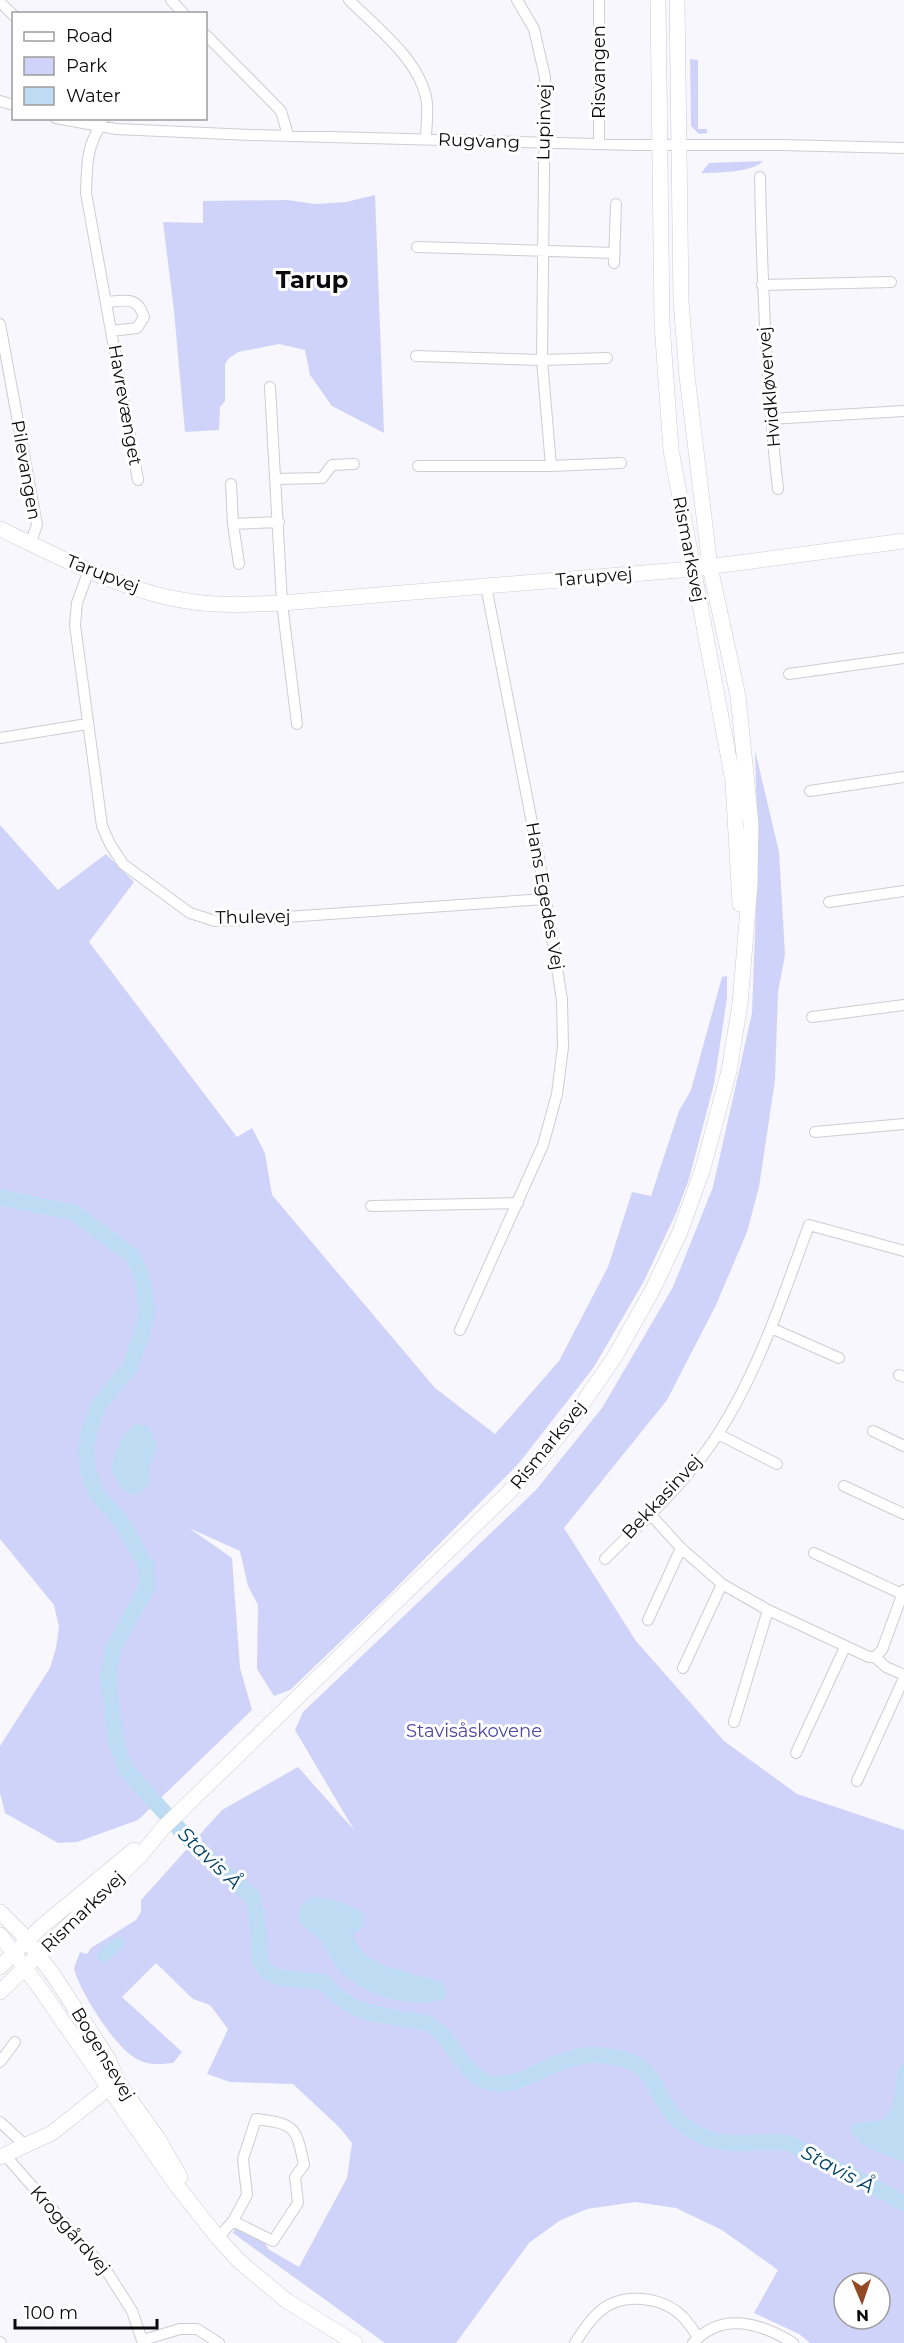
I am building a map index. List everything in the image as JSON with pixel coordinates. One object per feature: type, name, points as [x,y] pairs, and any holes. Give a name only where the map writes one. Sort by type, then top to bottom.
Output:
[{"type":"main road","name":"Rismarksvej","points":[[658,0],[663,324],[671,450],[733,781],[743,949]]},
{"type":"main road","name":"Rismarksvej","points":[[0,1992],[23,1953],[140,1856],[163,1828],[540,1460],[614,1358],[662,1271],[680,1232],[703,1168],[729,1071],[740,1004],[750,884],[751,824],[738,696],[711,567],[687,376],[681,302],[681,145],[677,0]]},
{"type":"main road","name":"Rismarksvej","points":[[658,17],[667,62],[671,138],[681,145]]},
{"type":"main road","name":"Rismarksvej","points":[[660,146],[666,148],[670,154],[673,216],[680,243]]},
{"type":"main road","name":"Tarupvej","points":[[0,529],[123,585],[195,602],[282,603],[692,569],[904,541]]},
{"type":"main road","points":[[0,1979],[84,1881],[163,1828]]},
{"type":"main road","name":"Bogensevej","points":[[0,1912],[37,1984],[171,2160],[193,2204],[218,2238],[239,2261],[287,2301],[355,2343]]},
{"type":"main road","points":[[0,1920],[45,1980],[95,2054],[112,2085],[51,2133],[2,2156]]},
{"type":"main road","name":"Bogensevej","points":[[0,1935],[23,1953],[104,2043],[112,2085]]},
{"type":"main road","points":[[0,2002],[19,1985],[37,1984]]},
{"type":"street","points":[[171,0],[182,12]]},
{"type":"street","points":[[349,0],[409,60],[420,77],[427,99],[426,139]]},
{"type":"street","name":"Lupinvej","points":[[517,0],[534,29],[545,77],[541,250],[542,360],[550,466]]},
{"type":"street","name":"Risvangen","points":[[599,0],[599,144]]},
{"type":"street","points":[[0,2],[12,14]]},
{"type":"street","points":[[207,36],[280,111],[288,135]]},
{"type":"street","name":"Rugvang","points":[[74,120],[288,135],[660,146],[781,145],[904,148]]},
{"type":"street","name":"Havrevænget","points":[[102,123],[93,139],[87,163],[86,193],[138,480]]},
{"type":"street","name":"Hvidkløvervej","points":[[760,177],[762,285],[770,419],[778,489]]},
{"type":"street","points":[[417,247],[541,250],[615,258],[616,204]]},
{"type":"street","points":[[762,285],[891,282]]},
{"type":"street","name":"Havrevænget","points":[[106,302],[132,301],[141,307],[144,317],[137,328],[111,331]]},
{"type":"street","name":"Pilevangen","points":[[0,324],[37,525],[30,544]]},
{"type":"street","points":[[416,356],[542,360],[607,358]]},
{"type":"street","points":[[270,387],[282,603],[297,724]]},
{"type":"street","points":[[770,419],[904,411]]},
{"type":"street","points":[[418,466],[550,466],[621,463]]},
{"type":"street","points":[[275,479],[322,478],[332,465],[354,464]]},
{"type":"street","points":[[231,484],[238,564]]},
{"type":"street","points":[[233,524],[279,522]]},
{"type":"street","name":"Thulevej","points":[[89,570],[77,603],[75,625],[102,826],[123,864],[190,913],[215,921],[545,899]]},
{"type":"street","name":"Hans Egedes Vej","points":[[460,1330],[543,1145],[557,1094],[563,1047],[562,1000],[486,586]]},
{"type":"street","points":[[789,674],[904,658]]},
{"type":"street","points":[[0,738],[87,724]]},
{"type":"street","points":[[810,790],[904,777]]},
{"type":"street","points":[[829,902],[904,891]]},
{"type":"street","points":[[812,1017],[904,1005]]},
{"type":"street","points":[[814,1132],[904,1124]]},
{"type":"street","points":[[371,1206],[518,1203]]},
{"type":"street","name":"Bekkasinvej","points":[[605,1559],[687,1474],[718,1434],[746,1384],[771,1328],[809,1225],[904,1251]]},
{"type":"street","points":[[771,1328],[839,1358]]},
{"type":"street","points":[[873,1431],[904,1446]]},
{"type":"street","points":[[718,1434],[777,1464]]},
{"type":"street","points":[[844,1486],[904,1514]]},
{"type":"street","points":[[650,1514],[681,1548],[722,1584],[768,1610],[845,1647],[869,1657],[875,1657],[886,1667],[904,1677],[857,1781]]},
{"type":"street","points":[[648,1620],[681,1548]]},
{"type":"street","points":[[814,1553],[904,1593],[882,1650],[875,1657]]},
{"type":"street","points":[[683,1668],[722,1584]]},
{"type":"street","points":[[734,1722],[768,1610]]},
{"type":"street","points":[[796,1753],[845,1647]]},
{"type":"street","points":[[0,2062],[15,2042]]},
{"type":"street","points":[[218,2238],[233,2221],[247,2195],[243,2159],[256,2119],[284,2123],[298,2137],[304,2165],[295,2177],[298,2203],[273,2241],[233,2221]]},
{"type":"street","points":[[0,2122],[26,2146]]},
{"type":"street","name":"Kroggårdvej","points":[[2,2156],[108,2273],[132,2311],[143,2342]]},
{"type":"street","points":[[575,2343],[588,2323],[600,2311],[614,2303],[641,2299],[669,2307],[683,2317],[696,2340],[714,2327],[744,2323],[760,2326],[787,2341]]},
{"type":"street","points":[[143,2342],[180,2329],[197,2329],[219,2343]]},
{"type":"green space","points":[[690,59],[698,60],[698,129],[707,129],[707,133],[699,134],[691,126]]},
{"type":"green space","points":[[763,161],[752,168],[743,170],[701,173],[709,163]]},
{"type":"green space","points":[[375,195],[384,433],[332,406],[310,375],[305,350],[279,344],[238,352],[228,359],[225,364],[225,401],[220,407],[219,430],[185,432],[163,222],[203,223],[203,201],[287,200],[315,204],[346,202]]},
{"type":"green space","name":"Stavisåskovene","points":[[755,750],[779,852],[785,955],[778,992],[775,1080],[759,1187],[747,1232],[716,1305],[667,1400],[564,1528],[636,1641],[724,1741],[797,1794],[904,1830],[904,2343],[810,2343],[799,2334],[754,2313],[778,2270],[722,2230],[676,2208],[635,2202],[587,2209],[559,2221],[529,2243],[456,2343],[385,2343],[233,2233],[236,2227],[265,2243],[268,2249],[299,2267],[347,2178],[352,2143],[339,2127],[293,2084],[230,2082],[207,2074],[228,2029],[210,2005],[193,1999],[156,1963],[122,1997],[182,2052],[173,2063],[146,2063],[128,2053],[109,2032],[91,2004],[74,1968],[80,1952],[87,1954],[91,1948],[136,1920],[141,1912],[141,1900],[222,1810],[298,1767],[354,1830],[295,1730],[303,1712],[536,1490],[602,1408],[673,1287],[713,1187],[752,1013],[758,854]]},
{"type":"green space","points":[[0,825],[58,890],[106,854],[134,882],[89,942],[237,1137],[252,1128],[265,1153],[272,1195],[435,1388],[495,1434],[559,1361],[608,1267],[632,1192],[651,1196],[679,1111],[691,1090],[722,977],[727,976],[727,998],[714,1084],[689,1179],[677,1211],[644,1281],[594,1367],[519,1463],[388,1596],[290,1690],[274,1696],[257,1669],[258,1605],[248,1586],[240,1551],[189,1528],[232,1558],[240,1668],[252,1710],[138,1820],[77,1842],[58,1843],[5,1813],[0,1793],[0,1746],[50,1668],[59,1627],[54,1605],[0,1539]]},
{"type":"water","points":[[136,1424],[148,1426],[156,1442],[156,1450],[150,1465],[149,1485],[140,1494],[125,1491],[116,1480],[112,1470],[120,1444],[127,1432]]},
{"type":"water","points":[[312,1897],[339,1902],[363,1913],[363,1925],[354,1933],[353,1939],[366,1956],[385,1966],[442,1982],[446,1991],[445,1999],[420,2003],[406,2002],[379,1995],[354,1983],[340,1971],[321,1941],[298,1918],[301,1905]]},
{"type":"water","points":[[118,1937],[123,1938],[124,1945],[106,1963],[101,1963],[97,1957],[100,1950]]},
{"type":"water","points":[[904,2064],[904,2162],[865,2145],[859,2141],[850,2128],[860,2122],[884,2119],[889,2114],[894,2099],[898,2068]]},
{"type":"waterway","name":"Stavis Å","points":[[0,1197],[75,1213],[134,1257],[143,1281],[147,1311],[142,1333],[130,1367],[99,1405],[91,1425],[86,1449],[88,1471],[96,1493],[121,1521],[146,1565],[147,1587],[113,1649],[108,1679],[116,1741],[126,1770],[192,1843],[252,1897],[257,1917],[260,1960],[267,1972],[281,1978],[323,1982],[342,2000],[359,2009],[429,2024],[447,2040],[468,2069],[487,2082],[499,2084],[513,2082],[580,2056],[602,2055],[629,2061],[638,2065],[651,2079],[677,2120],[701,2135],[724,2142],[789,2143],[904,2203]]},
{"type":"district","name":"Tarup","points":[[312,279]]}]
